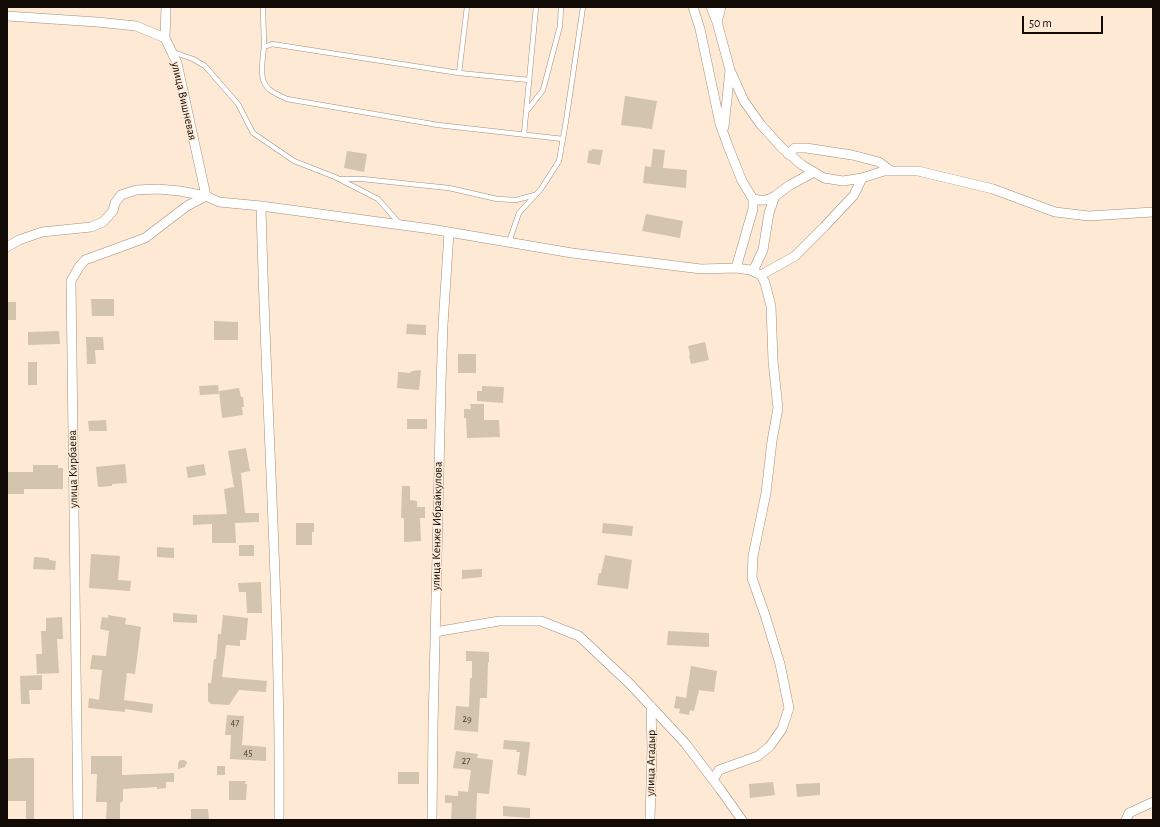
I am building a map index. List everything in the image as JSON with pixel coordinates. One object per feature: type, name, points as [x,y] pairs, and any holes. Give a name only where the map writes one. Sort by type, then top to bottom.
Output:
[{"type":"street","points":[[7,16],[136,26],[165,38],[166,7]]},
{"type":"street","points":[[693,7],[700,29],[723,132],[742,181],[753,199],[754,209],[736,268]]},
{"type":"street","points":[[711,7],[717,22],[730,70],[744,101],[761,125],[788,154],[802,165],[824,178],[844,181],[862,178],[884,171],[918,171],[993,189],[1055,212],[1088,216],[1153,212]]},
{"type":"street","points":[[717,22],[721,7]]},
{"type":"street","name":"улица Вишневая","points":[[165,38],[177,63],[206,196]]},
{"type":"street","points":[[723,132],[730,70]]},
{"type":"street","points":[[788,154],[796,148],[806,148],[852,155],[879,162],[891,171]]},
{"type":"street","points":[[753,199],[762,201],[769,200],[790,185],[814,172]]},
{"type":"street","points":[[757,273],[795,256],[854,195],[862,178]]},
{"type":"street","points":[[7,247],[19,240],[42,232],[91,227],[103,222],[113,211],[115,203],[121,195],[136,190],[158,189],[206,196],[219,202],[261,206],[449,232],[572,253],[701,269],[736,268],[750,270],[757,273],[765,283],[771,306],[773,361],[778,408],[772,441],[766,493],[753,556],[752,578],[780,664],[789,708],[782,729],[770,746],[758,756],[719,770],[713,780]]},
{"type":"street","name":"улица Кирбаева","points":[[78,820],[71,281],[85,260],[145,238],[187,206],[206,196]]},
{"type":"street","points":[[757,273],[763,250],[769,213],[775,196]]},
{"type":"street","points":[[261,206],[278,674],[279,820]]},
{"type":"street","name":"улица Кенже Ибрайкулова","points":[[432,820],[441,385],[449,232]]},
{"type":"street","points":[[435,632],[499,621],[541,621],[579,636],[630,684],[685,743],[742,820]]},
{"type":"street","name":"улица Агадыр","points":[[650,820],[652,749],[651,706]]},
{"type":"street","points":[[1126,820],[1129,813],[1153,802]]},
{"type":"lane","points":[[263,7],[264,47],[262,64],[264,82],[271,91],[287,98],[438,125],[563,138]]},
{"type":"lane","points":[[459,73],[467,7]]},
{"type":"lane","points":[[524,134],[536,7]]},
{"type":"lane","points":[[526,112],[543,90],[560,26],[561,7]]},
{"type":"lane","points":[[509,242],[519,213],[541,189],[559,160],[583,7]]},
{"type":"lane","points":[[264,47],[272,44],[459,73],[529,80]]},
{"type":"lane","points":[[172,52],[193,59],[205,66],[238,104],[253,133],[294,161],[340,179],[378,199],[400,225]]},
{"type":"lane","points":[[340,179],[362,179],[449,188],[497,199],[516,200],[535,196]]},
{"type":"building","points":[[625,96],[657,101],[652,129],[621,125]]},
{"type":"building","points":[[592,149],[603,150],[600,165],[587,163],[589,150],[591,151]]},
{"type":"building","points":[[653,149],[665,150],[663,168],[687,170],[686,188],[643,183],[645,166],[651,167]]},
{"type":"building","points":[[347,151],[367,154],[364,172],[344,168]]},
{"type":"building","points":[[646,214],[683,221],[680,238],[642,231]]},
{"type":"building","points":[[91,299],[114,299],[114,316],[92,316]]},
{"type":"building","points":[[7,302],[16,302],[16,320],[7,320]]},
{"type":"building","points":[[214,321],[238,322],[238,340],[214,340]]},
{"type":"building","points":[[407,324],[426,325],[426,335],[406,334]]},
{"type":"building","points":[[59,331],[60,344],[28,345],[28,332]]},
{"type":"building","points":[[86,337],[103,337],[104,350],[95,350],[96,364],[87,364]]},
{"type":"building","points":[[705,342],[709,360],[691,364],[688,346]]},
{"type":"building","points":[[458,354],[476,354],[476,373],[458,373]]},
{"type":"building","points":[[28,362],[37,362],[37,385],[28,385]]},
{"type":"building","points":[[421,370],[419,390],[397,388],[398,372],[410,373],[412,371]]},
{"type":"building","points":[[218,385],[219,394],[200,395],[199,386]]},
{"type":"building","points":[[482,386],[504,387],[503,403],[477,401],[477,391],[482,391]]},
{"type":"building","points":[[239,388],[241,397],[243,397],[243,415],[222,418],[219,391]]},
{"type":"building","points":[[470,404],[484,404],[484,420],[499,420],[500,437],[467,438],[464,409],[471,409]]},
{"type":"building","points":[[407,419],[427,419],[427,429],[407,429]]},
{"type":"building","points":[[106,420],[107,431],[89,431],[88,421]]},
{"type":"building","points":[[246,448],[250,471],[241,473],[245,513],[259,513],[259,522],[235,523],[236,543],[212,543],[212,524],[193,525],[193,515],[227,514],[224,489],[234,487],[228,451]]},
{"type":"building","points":[[125,464],[127,483],[98,487],[96,467]]},
{"type":"building","points":[[204,464],[206,475],[188,478],[186,467]]},
{"type":"building","points":[[33,465],[58,465],[58,468],[63,468],[63,489],[24,489],[24,494],[7,494],[7,472],[33,472]]},
{"type":"building","points":[[402,486],[410,486],[410,500],[417,501],[417,507],[425,507],[425,518],[420,518],[421,541],[404,542],[404,518],[401,518]]},
{"type":"building","points":[[296,523],[314,523],[312,545],[296,545]]},
{"type":"building","points":[[603,523],[633,526],[632,536],[602,533]]},
{"type":"building","points":[[239,545],[254,545],[254,556],[239,556]]},
{"type":"building","points":[[157,547],[174,548],[174,558],[157,557]]},
{"type":"building","points":[[91,554],[120,556],[118,580],[131,581],[130,591],[89,588]]},
{"type":"building","points":[[605,555],[632,560],[628,589],[597,585]]},
{"type":"building","points":[[34,557],[49,558],[49,560],[56,561],[55,570],[33,569]]},
{"type":"building","points":[[482,569],[482,577],[462,579],[462,570]]},
{"type":"building","points":[[261,582],[262,613],[247,613],[246,592],[239,592],[238,583]]},
{"type":"building","points":[[173,613],[197,615],[197,623],[173,622]]},
{"type":"building","points":[[108,615],[126,618],[125,624],[141,627],[135,674],[127,673],[124,700],[153,704],[152,713],[125,709],[125,712],[88,708],[89,698],[99,700],[102,670],[90,669],[92,655],[106,656],[109,631],[100,629],[102,617],[108,618]]},
{"type":"building","points":[[223,615],[248,618],[246,640],[240,640],[240,646],[226,645],[222,677],[267,681],[266,692],[239,690],[229,705],[211,704],[208,701],[208,683],[211,683],[214,659],[216,659],[218,634],[221,634]]},
{"type":"building","points":[[62,617],[63,639],[57,639],[59,673],[37,674],[36,654],[42,654],[41,631],[46,631],[46,618]]},
{"type":"building","points":[[668,631],[709,633],[709,647],[667,645]]},
{"type":"building","points":[[466,651],[489,652],[487,698],[480,698],[478,732],[454,730],[456,706],[469,707],[472,661],[466,661]]},
{"type":"building","points":[[691,666],[717,671],[714,692],[699,690],[694,711],[690,710],[689,715],[679,713],[680,709],[674,708],[676,696],[686,698]]},
{"type":"building","points":[[42,675],[42,690],[29,690],[30,704],[21,704],[20,676]]},
{"type":"building","points":[[227,715],[244,716],[242,745],[266,747],[266,761],[230,759],[231,735],[225,735]]},
{"type":"building","points":[[504,740],[530,742],[526,776],[517,774],[520,752],[516,752],[517,750],[503,749]]},
{"type":"building","points":[[456,751],[478,754],[477,758],[493,760],[489,794],[477,793],[476,820],[451,820],[452,803],[445,803],[445,795],[458,796],[458,791],[468,792],[471,770],[453,768]]},
{"type":"building","points":[[91,756],[122,756],[122,775],[174,773],[174,782],[166,782],[166,788],[157,789],[157,787],[123,789],[123,801],[120,803],[120,820],[106,820],[107,802],[96,802],[97,774],[91,774]]},
{"type":"building","points":[[34,758],[34,820],[26,820],[26,801],[7,801],[7,759]]},
{"type":"building","points":[[180,760],[187,762],[185,767],[178,769],[178,763]]},
{"type":"building","points":[[217,766],[225,766],[225,775],[217,775]]},
{"type":"building","points":[[398,772],[419,772],[419,784],[398,784]]},
{"type":"building","points":[[229,781],[246,781],[246,800],[229,800]]},
{"type":"building","points":[[773,782],[775,795],[750,798],[749,784]]},
{"type":"building","points":[[820,783],[820,795],[797,797],[796,784]]},
{"type":"building","points":[[503,806],[530,808],[530,818],[503,816]]},
{"type":"building","points":[[191,809],[208,809],[209,820],[191,820]]}]
